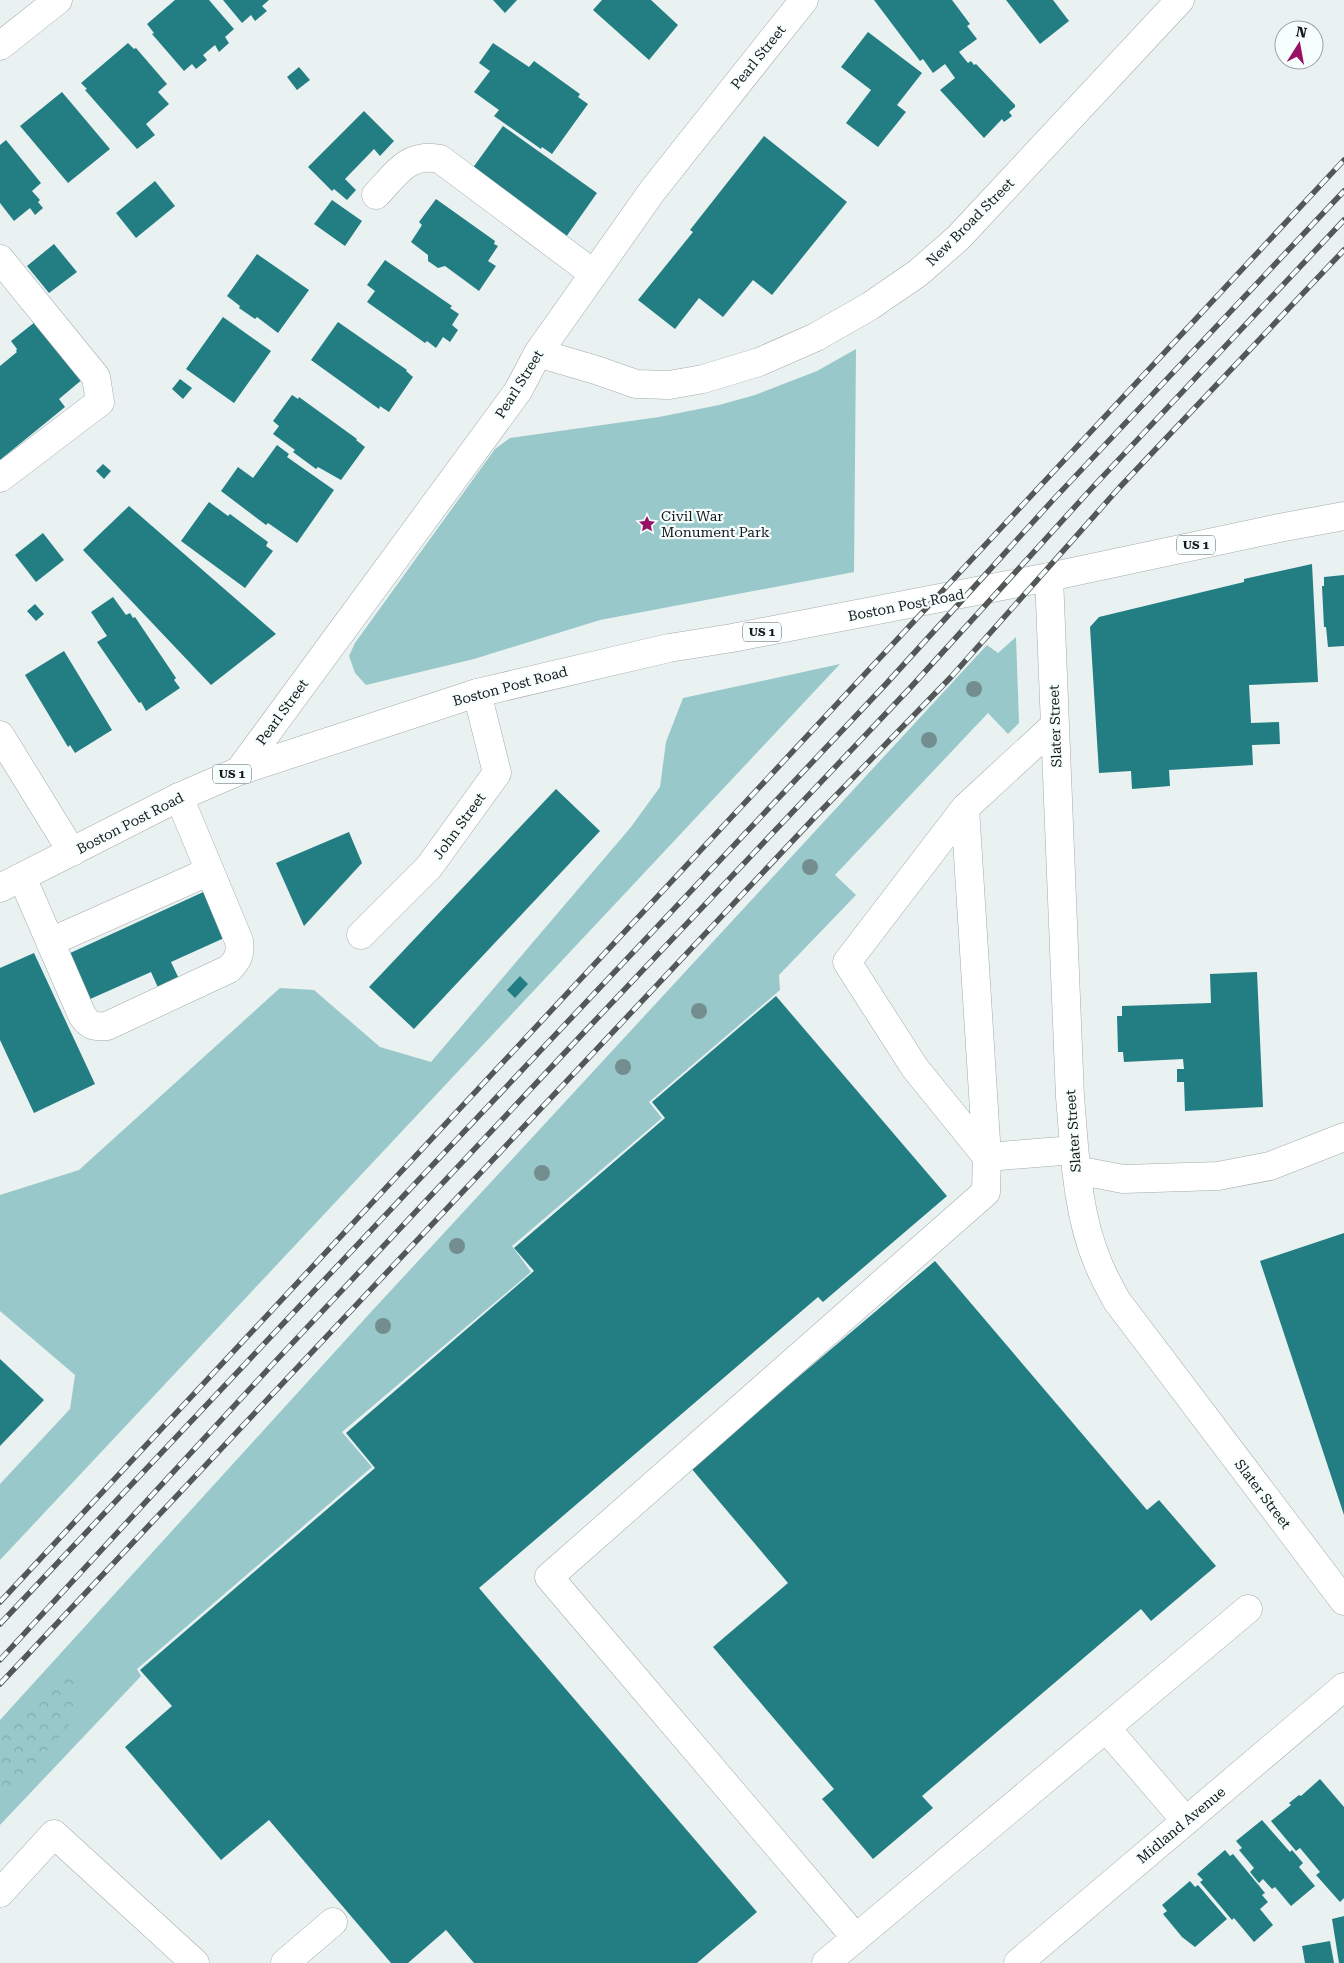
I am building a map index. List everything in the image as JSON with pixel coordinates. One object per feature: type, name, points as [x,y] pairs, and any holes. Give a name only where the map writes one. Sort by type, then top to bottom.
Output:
[{"type":"street","points":[[0,46],[58,0]]},
{"type":"street","name":"Pearl Street","points":[[239,771],[518,391],[538,354],[653,190],[804,0]]},
{"type":"street","name":"New Broad Street","points":[[538,354],[596,370],[636,384],[670,385],[704,379],[759,362],[816,337],[870,306],[918,274],[958,238],[1180,0]]},
{"type":"street","points":[[376,194],[405,164],[419,158],[440,159],[594,274]]},
{"type":"street","points":[[0,258],[96,377],[100,402],[0,478]]},
{"type":"street","name":"US 1","points":[[1049,578],[1279,528],[1344,516]]},
{"type":"street","name":"Boston Post Road","points":[[11,882],[179,797],[239,771],[477,694],[670,648],[1049,578]]},
{"type":"street","name":"Slater Street","points":[[1049,578],[1070,1097],[1075,1160],[1084,1220],[1098,1263],[1117,1301],[1344,1601]]},
{"type":"street","name":"John Street","points":[[361,934],[430,866],[497,773],[477,694]]},
{"type":"street","points":[[1055,724],[965,808],[847,962],[915,1068],[986,1157],[1075,1160],[1123,1179],[1218,1176],[1270,1166],[1344,1136]]},
{"type":"street","points":[[0,735],[72,852]]},
{"type":"street","points":[[11,882],[50,942],[87,1024],[96,1027],[107,1026],[229,969],[236,962],[241,952],[239,941],[179,797]]},
{"type":"street","points":[[856,1938],[549,1577],[986,1192],[986,1157],[965,808]]},
{"type":"street","points":[[50,942],[210,871]]},
{"type":"street","points":[[826,1963],[1248,1609]]},
{"type":"street","name":"Midland Avenue","points":[[1018,1963],[1344,1688]]},
{"type":"street","points":[[1106,1728],[1186,1821]]},
{"type":"street","points":[[0,1893],[54,1834],[195,1963]]},
{"type":"street","points":[[285,1963],[333,1922]]},
{"type":"green space","name":"Civil War Monument Park","points":[[856,349],[854,572],[600,620],[474,659],[366,685],[355,673],[349,656],[355,643],[495,449],[510,438],[659,417],[719,405],[755,395],[817,371]]},
{"type":"green space","points":[[1016,637],[1019,723],[1008,734],[988,713],[835,875],[856,895],[779,975],[780,990],[649,1102],[662,1118],[512,1246],[531,1272],[342,1432],[372,1467],[137,1669],[141,1676],[0,1825],[0,1720],[371,1312],[987,645],[998,653]]},
{"type":"green space","points":[[840,664],[0,1560],[0,1484],[70,1409],[75,1375],[0,1311],[0,1195],[79,1170],[280,988],[314,990],[380,1047],[431,1062],[631,827],[660,787],[666,742],[683,698]]},
{"type":"green space","points":[[67,1665],[77,1689],[70,1724],[0,1801],[0,1736]]},
{"type":"building","points":[[175,0],[209,0],[234,29],[225,37],[229,43],[219,52],[215,45],[203,55],[207,60],[196,69],[192,64],[184,71],[152,34],[154,33],[147,24]]},
{"type":"building","points":[[223,0],[269,0],[262,6],[267,11],[255,21],[251,15],[242,23]]},
{"type":"building","points":[[493,0],[517,0],[505,13]]},
{"type":"building","points":[[602,0],[651,0],[678,25],[649,60],[593,10]]},
{"type":"building","points":[[874,0],[952,0],[970,24],[967,26],[977,39],[959,52],[968,63],[971,61],[974,65],[976,64],[1015,105],[1009,112],[1012,116],[1004,122],[1002,119],[984,138],[940,90],[955,78],[945,64],[933,73],[923,59],[920,61]]},
{"type":"building","points":[[1006,0],[1053,0],[1069,21],[1040,44]]},
{"type":"building","points":[[868,32],[922,73],[897,105],[906,112],[878,147],[846,123],[871,90],[841,67]]},
{"type":"building","points":[[128,43],[134,49],[136,48],[167,84],[158,92],[169,104],[146,124],[155,135],[137,149],[81,83]]},
{"type":"building","points":[[493,43],[529,67],[534,61],[580,94],[578,97],[588,104],[552,154],[542,147],[541,149],[494,116],[499,110],[474,92],[490,71],[479,63]]},
{"type":"building","points":[[299,67],[310,80],[297,90],[287,77]]},
{"type":"building","points":[[62,92],[110,149],[68,183],[20,126]]},
{"type":"building","points":[[364,111],[394,141],[380,156],[374,149],[345,179],[356,190],[347,200],[334,189],[332,191],[308,167]]},
{"type":"building","points":[[503,126],[597,193],[566,237],[472,169]]},
{"type":"building","points":[[764,136],[847,202],[772,295],[753,280],[723,317],[699,298],[675,329],[638,300],[693,232],[690,230]]},
{"type":"building","points":[[6,140],[41,183],[32,191],[40,200],[38,202],[43,208],[35,215],[30,208],[14,221],[0,203],[0,145]]},
{"type":"building","points":[[155,181],[175,206],[136,238],[116,213]]},
{"type":"building","points":[[436,199],[495,241],[494,244],[498,246],[488,261],[496,266],[479,291],[445,266],[438,268],[428,261],[428,255],[411,242],[422,225],[419,222]]},
{"type":"building","points":[[332,200],[362,221],[345,246],[314,224]]},
{"type":"building","points":[[54,244],[77,272],[49,293],[27,266]]},
{"type":"building","points":[[257,254],[309,290],[278,333],[257,317],[255,319],[239,308],[240,306],[227,296]]},
{"type":"building","points":[[385,260],[452,306],[450,308],[459,314],[452,325],[458,330],[450,342],[443,337],[436,348],[427,341],[425,343],[367,302],[375,291],[367,285]]},
{"type":"building","points":[[223,317],[271,351],[234,403],[186,369]]},
{"type":"building","points":[[35,322],[84,378],[59,399],[65,407],[0,460],[0,366],[17,352],[11,341]]},
{"type":"building","points":[[338,322],[407,370],[413,377],[389,412],[380,406],[379,409],[311,360]]},
{"type":"building","points":[[180,379],[192,388],[183,399],[172,389]]},
{"type":"building","points":[[292,395],[298,399],[299,397],[357,439],[365,447],[341,480],[318,467],[316,469],[273,434],[279,426],[273,421]]},
{"type":"building","points":[[277,445],[289,454],[287,457],[334,490],[297,543],[268,523],[266,525],[221,491],[238,467],[253,478]]},
{"type":"building","points":[[103,464],[111,471],[104,479],[96,471]]},
{"type":"building","points":[[209,502],[228,516],[230,514],[268,542],[266,546],[273,551],[245,588],[181,541]]},
{"type":"building","points":[[129,506],[276,634],[211,685],[83,550]]},
{"type":"building","points":[[43,533],[64,560],[36,582],[15,555]]},
{"type":"building","points":[[1312,564],[1318,682],[1249,685],[1251,723],[1279,722],[1280,744],[1252,745],[1253,765],[1169,770],[1170,786],[1132,789],[1131,771],[1099,773],[1090,627],[1099,617],[1244,582],[1244,579]]},
{"type":"building","points":[[1344,575],[1344,646],[1328,647],[1326,627],[1324,627],[1322,586],[1324,586],[1324,577]]},
{"type":"building","points":[[113,597],[126,615],[130,613],[133,618],[135,617],[176,678],[174,680],[180,688],[146,711],[97,642],[107,636],[91,612]]},
{"type":"building","points":[[35,604],[44,614],[36,621],[27,611]]},
{"type":"building","points":[[64,651],[112,730],[75,753],[70,745],[68,747],[25,675]]},
{"type":"building","points":[[556,789],[600,831],[414,1029],[369,987]]},
{"type":"building","points":[[349,832],[362,863],[304,926],[276,863]]},
{"type":"building","points":[[212,888],[233,934],[171,962],[181,983],[160,992],[151,972],[88,1000],[68,954]]},
{"type":"building","points":[[34,953],[95,1084],[34,1113],[0,1040],[0,968]]},
{"type":"building","points":[[1257,972],[1263,1107],[1185,1111],[1184,1082],[1177,1082],[1177,1069],[1184,1069],[1183,1059],[1124,1062],[1123,1052],[1118,1052],[1117,1016],[1122,1016],[1122,1006],[1211,1003],[1210,974]]},
{"type":"building","points":[[520,976],[528,984],[515,998],[507,990]]},
{"type":"building","points":[[776,996],[947,1196],[823,1302],[818,1297],[479,1588],[757,1912],[697,1963],[474,1963],[446,1930],[408,1963],[391,1963],[269,1820],[221,1860],[125,1747],[172,1706],[140,1670],[375,1468],[346,1433],[534,1271],[514,1248],[665,1118],[652,1102]]},
{"type":"building","points":[[1344,1233],[1344,1515],[1260,1261]]},
{"type":"building","points":[[935,1261],[1147,1510],[1159,1500],[1216,1566],[1151,1621],[1141,1609],[922,1796],[933,1808],[873,1859],[822,1799],[834,1789],[713,1647],[788,1583],[691,1468]]},
{"type":"building","points":[[0,1359],[44,1400],[0,1446]]},
{"type":"building","points":[[1320,1779],[1344,1807],[1344,1898],[1340,1902],[1316,1875],[1320,1872],[1300,1848],[1296,1851],[1271,1821],[1291,1805],[1289,1803],[1299,1795],[1301,1796]]},
{"type":"building","points":[[1262,1820],[1290,1852],[1292,1850],[1303,1863],[1299,1867],[1315,1886],[1291,1906],[1275,1887],[1272,1889],[1263,1879],[1259,1883],[1250,1872],[1254,1868],[1239,1850],[1242,1848],[1236,1841]]},
{"type":"building","points":[[1225,1850],[1230,1856],[1233,1854],[1265,1893],[1262,1895],[1268,1902],[1260,1909],[1273,1925],[1254,1942],[1234,1918],[1232,1920],[1200,1882],[1203,1880],[1197,1874]]},
{"type":"building","points":[[1190,1881],[1195,1887],[1198,1885],[1227,1919],[1195,1947],[1182,1937],[1163,1914],[1167,1911],[1162,1905]]},
{"type":"building","points":[[1344,1916],[1344,1963],[1339,1963],[1332,1919]]},
{"type":"building","points":[[1330,1941],[1334,1963],[1305,1963],[1302,1946]]},
{"type":"railway","points":[[0,1602],[1344,160]]},
{"type":"railway","points":[[0,1624],[886,684],[1053,500],[1344,191]]},
{"type":"railway","points":[[0,1660],[271,1366],[911,687],[1092,488],[1344,220]]},
{"type":"railway","points":[[0,1684],[815,817],[951,677],[1119,488],[1344,250]]},
{"type":"place","name":"Civil War Monument Park","points":[[647,524]]}]
